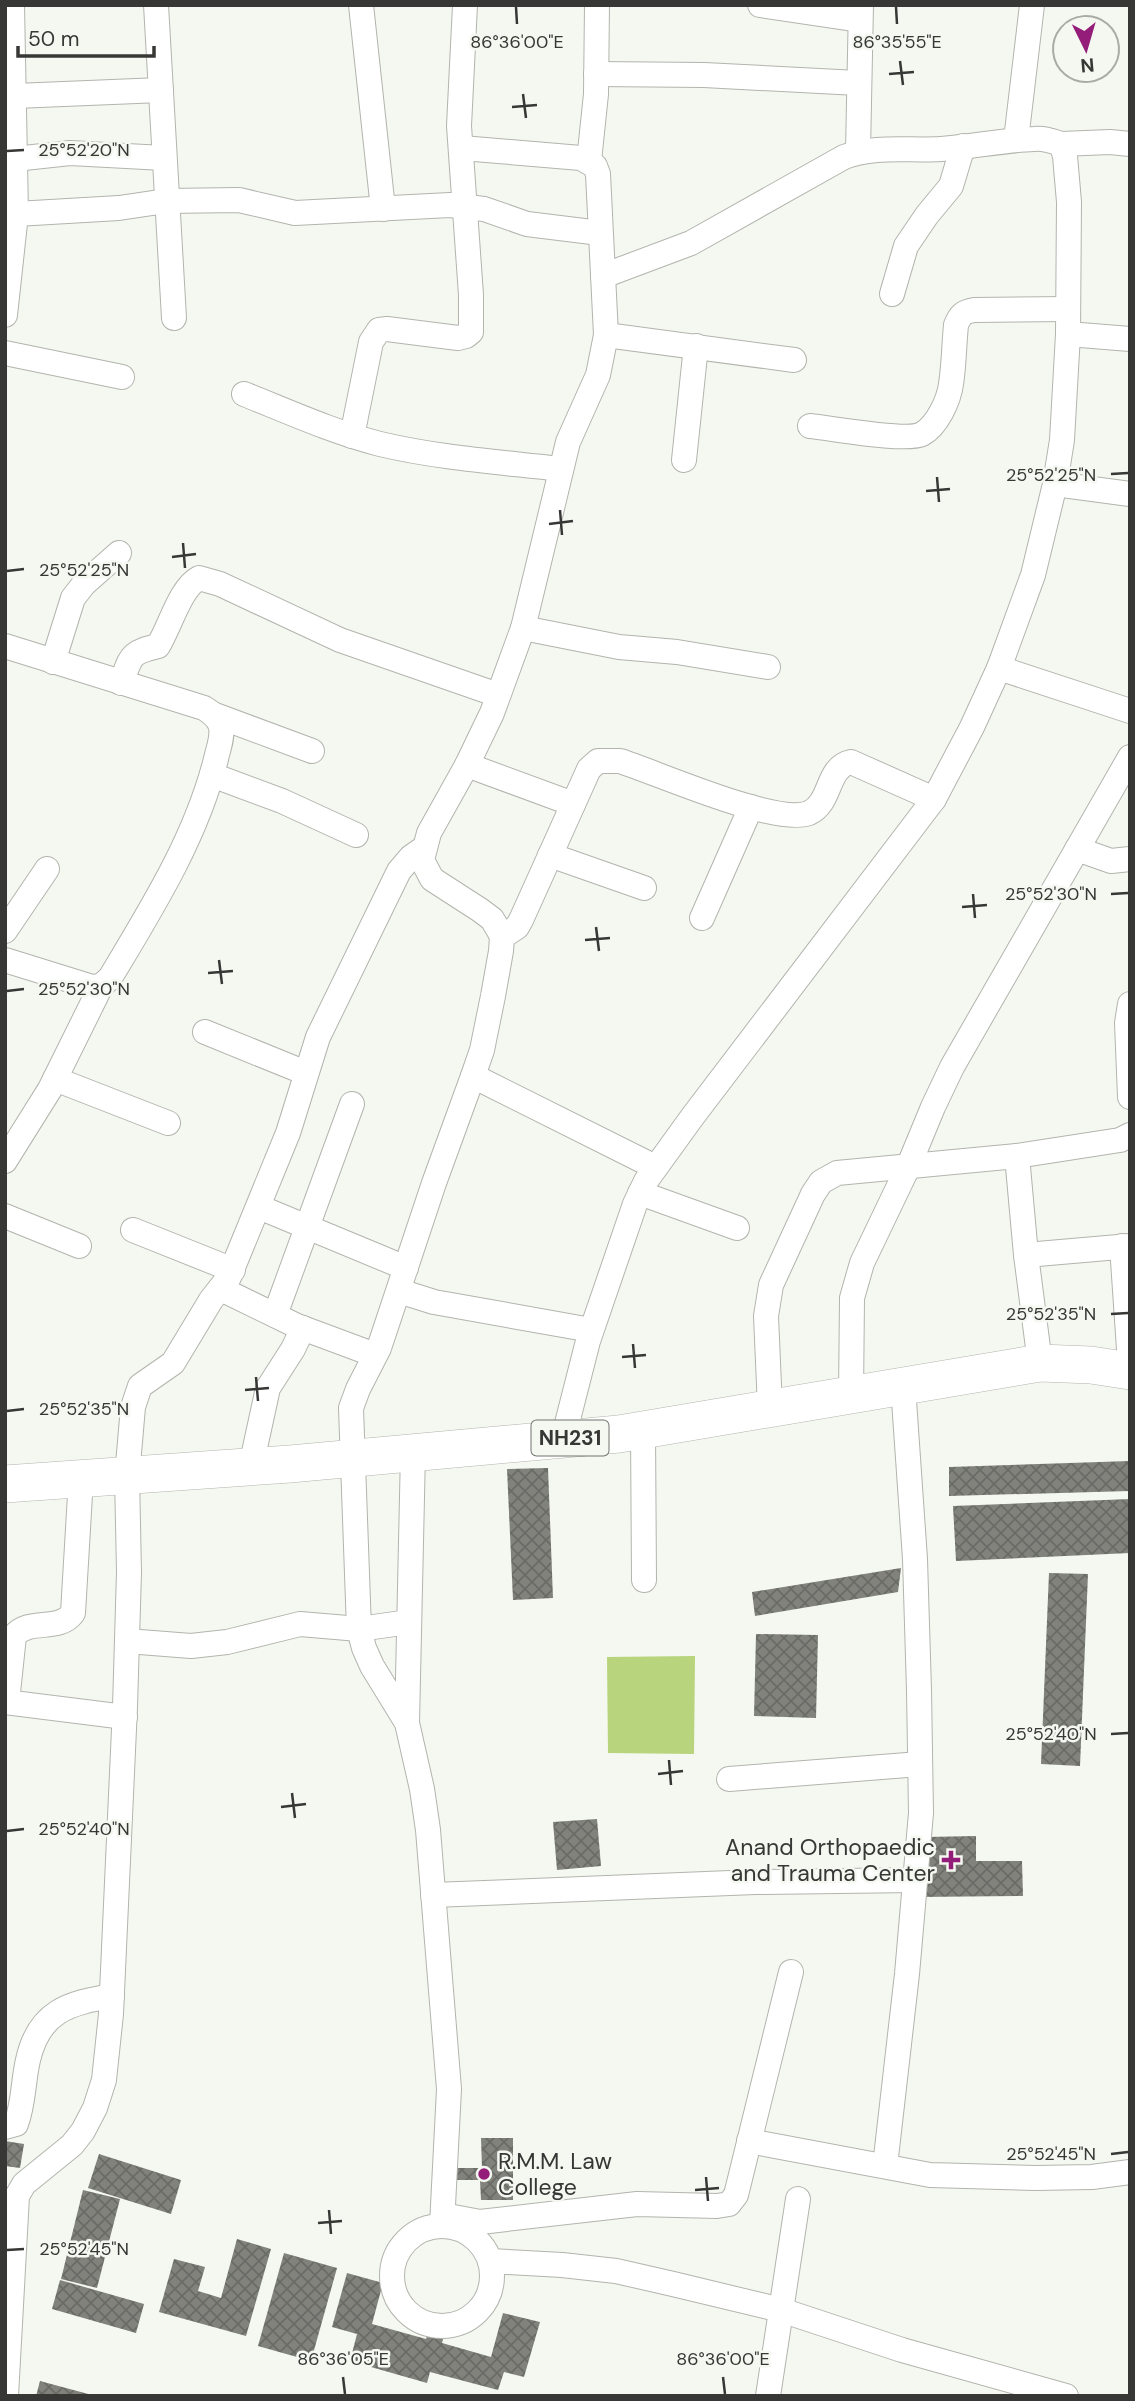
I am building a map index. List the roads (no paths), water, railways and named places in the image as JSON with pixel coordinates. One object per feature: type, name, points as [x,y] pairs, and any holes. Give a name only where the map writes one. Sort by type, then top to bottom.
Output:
[{"type":"highway","name":"NH231","points":[[5,1484],[353,1458],[643,1430],[1040,1363],[1091,1365],[1130,1371]]},
{"type":"street","points":[[5,314],[16,214],[12,5]]},
{"type":"street","points":[[156,5],[174,318]]},
{"type":"street","points":[[361,5],[383,209]]},
{"type":"street","points":[[352,436],[371,342],[379,330],[394,329],[458,338],[471,332],[459,93],[465,5]]},
{"type":"street","points":[[589,161],[596,74],[597,5]]},
{"type":"street","points":[[760,5],[861,12],[858,151]]},
{"type":"street","points":[[1016,141],[1032,5]]},
{"type":"street","points":[[596,74],[704,75],[858,83]]},
{"type":"street","points":[[15,96],[161,90]]},
{"type":"street","points":[[603,276],[634,262],[691,243],[858,151],[963,146],[1036,138],[1051,140],[1061,145],[1110,142],[1130,144]]},
{"type":"street","points":[[564,1438],[592,1330],[640,1193],[655,1167],[934,799],[999,668],[1033,575],[1055,484],[1062,440],[1068,322],[1069,202],[1065,156],[1061,145]]},
{"type":"street","points":[[892,294],[906,246],[926,215],[951,186],[963,146]]},
{"type":"street","points":[[407,1723],[372,1666],[359,1629],[351,1408],[375,1355],[473,1076],[491,1008],[502,937],[492,919],[432,879],[422,860],[429,833],[467,765],[498,695],[523,628],[568,442],[598,375],[606,335],[598,174],[595,166],[581,158],[462,148]]},
{"type":"street","points":[[15,159],[70,153],[164,159]]},
{"type":"street","points":[[16,214],[120,208],[166,201],[239,200],[295,213],[466,206],[484,209],[527,224],[600,233]]},
{"type":"street","points":[[810,426],[896,436],[914,437],[924,434],[948,396],[956,325],[964,312],[974,310],[1068,322],[1130,339]]},
{"type":"street","points":[[606,335],[794,360]]},
{"type":"street","points":[[684,460],[696,346]]},
{"type":"street","points":[[5,353],[122,377]]},
{"type":"street","points":[[244,394],[352,436],[418,452],[561,469]]},
{"type":"street","points":[[1055,484],[1130,494]]},
{"type":"street","points":[[53,662],[74,598],[84,584],[119,553]]},
{"type":"street","points":[[121,683],[135,653],[158,646],[192,582],[200,578],[220,584],[349,643],[498,695]]},
{"type":"street","points":[[523,628],[620,647],[677,652],[768,667]]},
{"type":"street","points":[[5,646],[204,708],[215,715],[312,751]]},
{"type":"street","points":[[999,668],[1130,711]]},
{"type":"street","points":[[5,1161],[55,1079],[101,986],[116,968],[183,851],[212,775],[222,734],[221,723],[215,715]]},
{"type":"street","points":[[851,1395],[853,1290],[862,1263],[952,1067],[1130,757]]},
{"type":"street","points":[[502,937],[513,931],[522,920],[593,764],[606,760],[641,768],[751,807],[788,815],[806,814],[815,810],[823,801],[837,769],[843,763],[851,762],[934,799]]},
{"type":"street","points":[[467,765],[573,804]]},
{"type":"street","points":[[212,775],[282,801],[356,835]]},
{"type":"street","points":[[702,918],[751,807]]},
{"type":"street","points":[[6,2396],[18,2196],[24,2184],[72,2145],[83,2131],[95,2108],[104,2080],[112,1996],[125,1717],[130,1423],[141,1386],[173,1363],[211,1300],[227,1279],[288,1133],[326,1017],[399,871],[411,857],[424,848]]},
{"type":"street","points":[[1077,849],[1111,861],[1130,859]]},
{"type":"street","points":[[550,855],[644,888]]},
{"type":"street","points":[[5,931],[47,869]]},
{"type":"street","points":[[5,960],[92,986],[101,986]]},
{"type":"street","points":[[1130,1004],[1126,1023],[1130,1097]]},
{"type":"street","points":[[205,1032],[306,1073]]},
{"type":"street","points":[[473,1076],[655,1167]]},
{"type":"street","points":[[55,1079],[168,1122]]},
{"type":"street","points":[[275,1315],[352,1104]]},
{"type":"street","points":[[770,1408],[767,1301],[781,1259],[821,1182],[837,1173],[1017,1156],[1120,1140],[1130,1135]]},
{"type":"street","points":[[1017,1156],[1040,1363]]},
{"type":"street","points":[[640,1193],[737,1228]]},
{"type":"street","points":[[258,1207],[308,1227],[447,1304],[592,1330]]},
{"type":"street","points":[[5,1216],[79,1246]]},
{"type":"street","points":[[133,1230],[227,1279],[275,1315],[375,1355]]},
{"type":"street","points":[[1026,1255],[1126,1246],[1130,1364]]},
{"type":"street","points":[[251,1466],[268,1388],[303,1328]]},
{"type":"street","points":[[885,2166],[920,1813],[915,1559],[903,1386]]},
{"type":"street","points":[[643,1430],[645,1580]]},
{"type":"street","points":[[413,1452],[407,1723],[422,1789],[449,2089],[442,2220]]},
{"type":"street","points":[[81,1478],[73,1613],[68,1620],[29,1625],[14,1636],[6,1702],[125,1717]]},
{"type":"street","points":[[127,1641],[191,1646],[227,1642],[300,1624],[359,1629],[409,1622]]},
{"type":"street","points":[[729,1779],[920,1764]]},
{"type":"street","points":[[433,1895],[755,1882],[915,1880]]},
{"type":"street","points":[[442,2220],[474,2237],[486,2250],[492,2284],[486,2300],[476,2314],[461,2323],[444,2327],[427,2325],[411,2317],[399,2304],[392,2288],[391,2271],[403,2244],[414,2234],[442,2220],[480,2222],[637,2204],[729,2204],[736,2195],[791,1972]]},
{"type":"street","points":[[5,2127],[16,2124],[21,2111],[28,2059],[36,2036],[49,2017],[81,2001],[112,1996]]},
{"type":"street","points":[[749,2141],[930,2175],[1037,2178],[1092,2177],[1130,2172]]},
{"type":"street","points":[[768,2396],[798,2199]]},
{"type":"street","points":[[490,2261],[616,2271],[781,2310],[902,2350],[1066,2396]]},
{"type":"place","name":"Anand Orthopaedic and Trauma Center","points":[[951,1860]]},
{"type":"place","name":"R.M.M. Law College","points":[[484,2174]]}]
